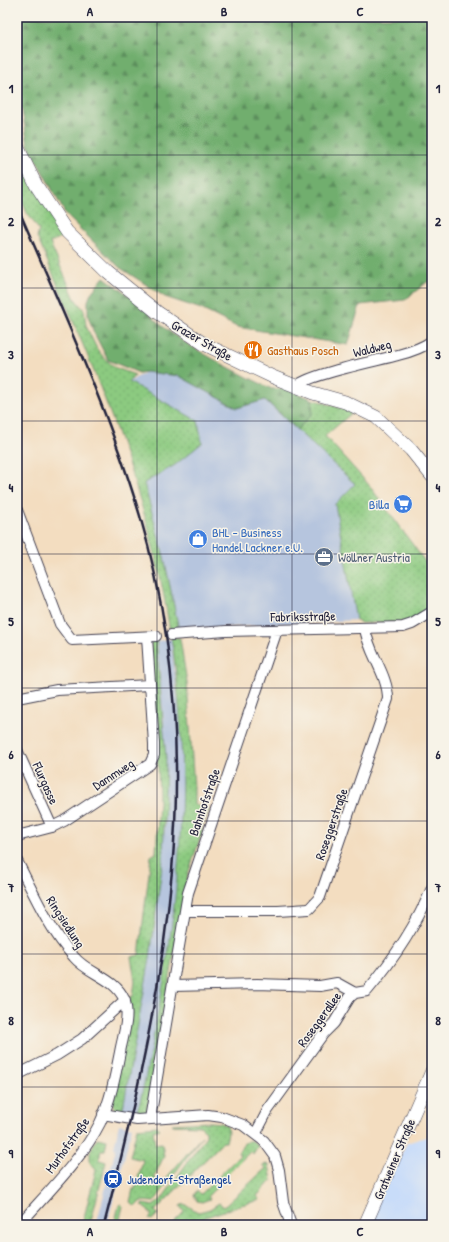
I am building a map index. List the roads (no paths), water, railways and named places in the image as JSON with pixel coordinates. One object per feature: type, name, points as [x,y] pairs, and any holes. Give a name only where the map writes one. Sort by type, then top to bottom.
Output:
[{"type":"main road","name":"Grazer Straße","points":[[17,146],[36,185],[67,232],[113,276],[157,312],[204,344],[296,387],[345,402],[376,417],[411,450],[432,476]]},
{"type":"main road","name":"Gratweiner Straße","points":[[365,1225],[432,1071]]},
{"type":"street","name":"Waldweg","points":[[296,387],[298,384],[316,378],[423,347],[432,341]]},
{"type":"street","name":"Dammweg","points":[[17,510],[60,624],[72,640],[151,636],[150,685],[154,750],[150,764],[101,798],[52,827],[17,836]]},
{"type":"street","name":"Fabriksstraße","points":[[170,635],[408,625],[432,612]]},
{"type":"street","name":"Roseggerstraße","points":[[186,911],[278,911],[309,909],[320,897],[388,699],[388,689],[366,638],[365,628]]},
{"type":"street","name":"Bahnhofstraße","points":[[150,1119],[188,893],[208,830],[277,630]]},
{"type":"street","points":[[17,698],[57,690],[150,685]]},
{"type":"street","name":"Flurgasse","points":[[17,750],[52,827]]},
{"type":"street","name":"Ringsiedlung","points":[[17,861],[42,911],[67,949],[81,965],[114,986],[125,1000]]},
{"type":"street","name":"Roseggerallee","points":[[256,1133],[268,1110],[323,1034],[334,1023],[350,997],[355,993],[367,991],[390,961],[418,920],[432,888]]},
{"type":"street","points":[[173,986],[257,984],[320,986],[337,983],[355,993]]},
{"type":"street","points":[[17,1075],[57,1055],[82,1040],[125,1000]]},
{"type":"street","points":[[103,1114],[125,1030],[125,1000]]},
{"type":"street","name":"Murhofstraße","points":[[19,1225],[75,1159],[97,1128],[103,1114],[133,1120],[150,1119]]},
{"type":"street","points":[[150,1119],[186,1116],[216,1116],[235,1121],[256,1133],[271,1150],[276,1160],[279,1170],[283,1202],[291,1225]]},
{"type":"railway","points":[[17,206],[99,398],[140,516],[161,606],[173,695],[176,784],[172,872],[161,960],[146,1048],[104,1225]]},
{"type":"place","name":"Gasthaus Posch","points":[[253,350]]},
{"type":"place","name":"Billa","points":[[403,504]]},
{"type":"place","name":"BHL - Business Handel Lackner e.U.","points":[[198,539]]},
{"type":"place","name":"Wöllner Austria","points":[[324,557]]},
{"type":"place","name":"Judendorf-Straßengel","points":[[113,1179]]}]
